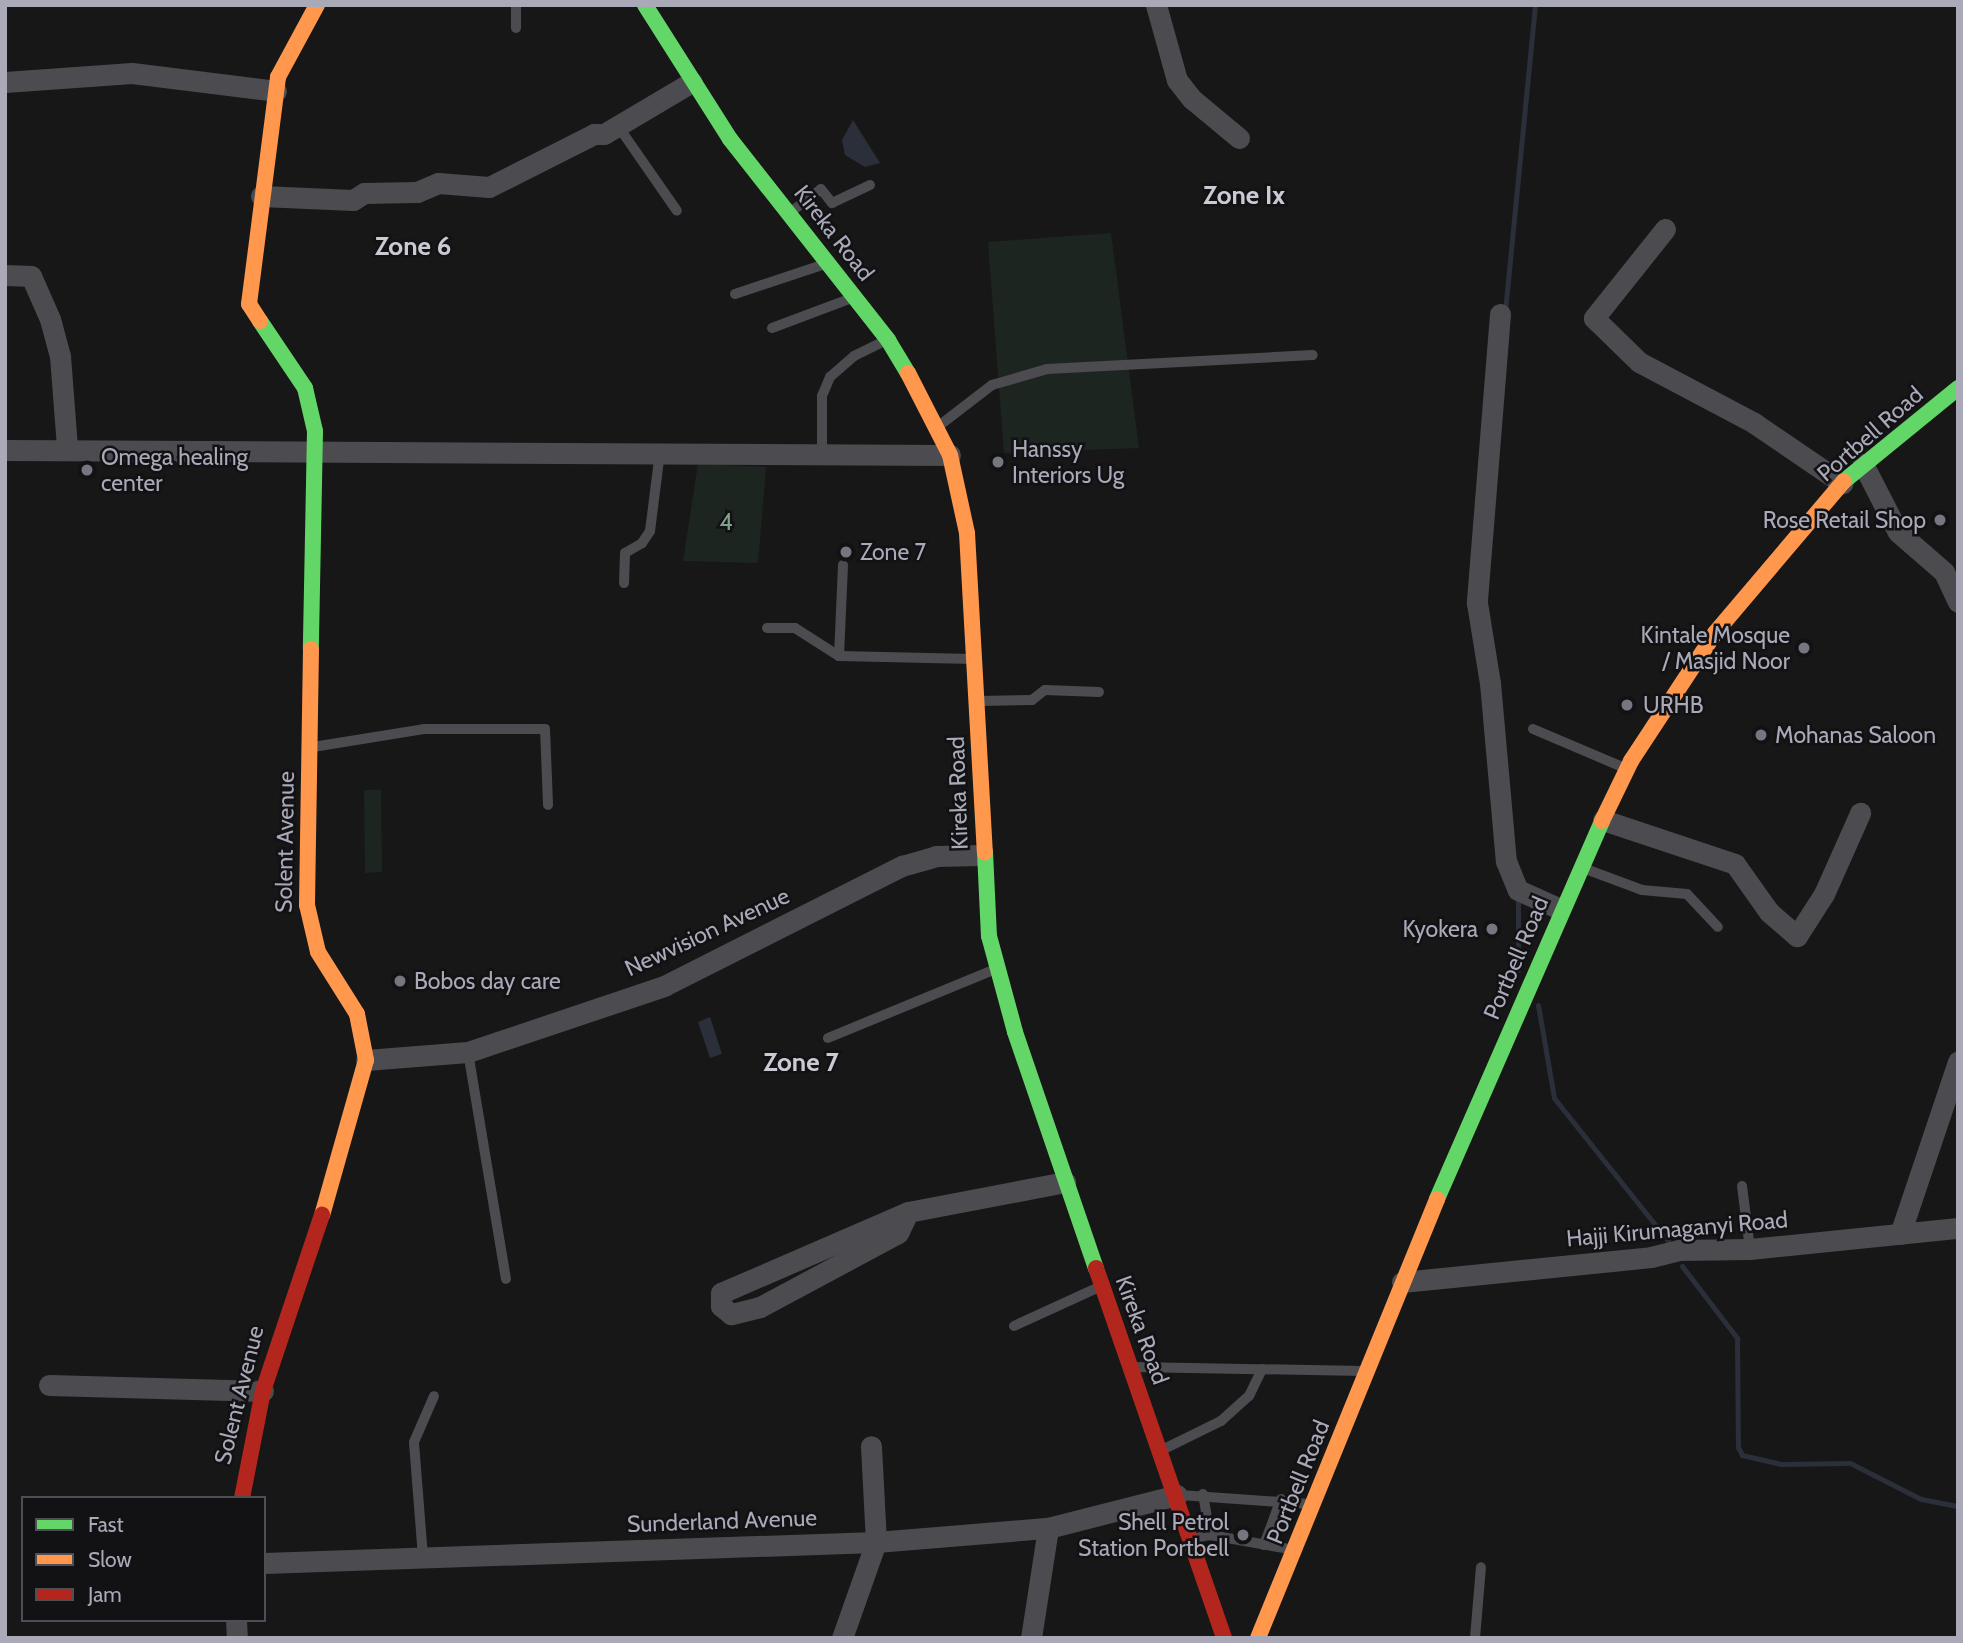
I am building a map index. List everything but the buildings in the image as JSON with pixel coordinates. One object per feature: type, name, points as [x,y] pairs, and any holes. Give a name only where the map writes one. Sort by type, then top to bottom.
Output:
[{"type":"main road","name":"Solent Avenue","points":[[242,1496],[263,1391],[342,1153],[366,1060],[357,1014],[310,931],[316,449],[304,388],[249,304],[276,92],[287,54],[317,5]]},
{"type":"main road","name":"Kireka Road","points":[[645,5],[692,82],[888,340],[938,427],[950,455],[967,533],[978,701],[982,855],[989,936],[1065,1181],[1177,1495],[1224,1638]]},
{"type":"main road","name":"Portbell Road","points":[[1258,1638],[1315,1505],[1402,1282],[1560,909],[1627,769],[1715,633],[1842,483],[1958,388]]},
{"type":"street","points":[[1156,5],[1177,80],[1192,99],[1238,138]]},
{"type":"street","points":[[5,82],[132,74],[276,92]]},
{"type":"street","points":[[261,197],[353,200],[364,193],[417,192],[438,183],[489,187],[618,126],[692,82]]},
{"type":"street","points":[[1665,229],[1594,318],[1639,362],[1754,423],[1842,483]]},
{"type":"street","points":[[5,275],[31,276],[50,319],[60,356],[67,448]]},
{"type":"street","points":[[1500,314],[1476,603],[1490,683],[1506,861],[1518,890],[1560,909]]},
{"type":"street","points":[[5,450],[316,449],[950,455]]},
{"type":"street","points":[[1863,464],[1898,532],[1944,572],[1958,602]]},
{"type":"street","points":[[1603,820],[1735,864],[1769,912],[1797,936],[1824,894],[1860,813]]},
{"type":"street","name":"Newvision Avenue","points":[[366,1060],[468,1052],[664,986],[902,866],[936,856],[982,855]]},
{"type":"street","points":[[1900,1234],[1958,1062]]},
{"type":"street","points":[[908,1212],[898,1233],[808,1281],[738,1314],[725,1312],[721,1306],[721,1293],[908,1212],[1065,1181]]},
{"type":"street","name":"Hajji Kirumaganyi Road","points":[[1402,1282],[1651,1257],[1679,1250],[1750,1249],[1958,1228]]},
{"type":"street","points":[[798,1260],[808,1281]]},
{"type":"street","points":[[49,1385],[263,1391]]},
{"type":"street","points":[[842,1638],[876,1542],[871,1446]]},
{"type":"street","name":"Sunderland Avenue","points":[[266,1563],[876,1542],[1048,1528],[1177,1495]]},
{"type":"street","points":[[1031,1638],[1048,1528]]},
{"type":"lane","points":[[516,5],[516,28]]},
{"type":"lane","points":[[618,126],[677,211]]},
{"type":"lane","points":[[789,213],[821,189],[832,202],[870,185]]},
{"type":"lane","points":[[735,294],[828,263]]},
{"type":"lane","points":[[772,328],[855,297]]},
{"type":"lane","points":[[822,453],[822,396],[831,377],[853,356],[888,340]]},
{"type":"lane","points":[[938,427],[992,385],[1047,369],[1313,355]]},
{"type":"lane","points":[[624,583],[625,553],[642,543],[650,531],[660,451]]},
{"type":"lane","points":[[839,656],[843,565]]},
{"type":"lane","points":[[767,628],[795,628],[839,656],[976,659]]},
{"type":"lane","points":[[978,701],[1032,700],[1045,691],[1098,692]]},
{"type":"lane","points":[[313,747],[424,729],[545,729],[548,804]]},
{"type":"lane","points":[[1534,729],[1627,769]]},
{"type":"lane","points":[[1580,867],[1642,890],[1688,894],[1718,927]]},
{"type":"lane","points":[[828,1038],[997,968]]},
{"type":"lane","points":[[468,1052],[506,1279]]},
{"type":"lane","points":[[1742,1186],[1750,1249]]},
{"type":"lane","points":[[1014,1326],[1102,1286]]},
{"type":"lane","points":[[1131,1367],[1367,1371]]},
{"type":"lane","points":[[1161,1450],[1222,1421],[1249,1396],[1262,1369]]},
{"type":"lane","points":[[424,1557],[414,1442],[434,1396]]},
{"type":"lane","points":[[1203,1494],[1210,1535]]},
{"type":"lane","points":[[1177,1495],[1281,1499],[1315,1505]]},
{"type":"lane","points":[[1264,1545],[1281,1499]]},
{"type":"lane","points":[[1191,1539],[1210,1535],[1295,1551]]},
{"type":"lane","points":[[1475,1638],[1481,1567]]},
{"type":"green space","points":[[1111,233],[1139,448],[1004,453],[988,242]]},
{"type":"green space","name":"4","points":[[698,464],[766,467],[758,563],[683,561]]},
{"type":"green space","points":[[364,790],[381,790],[382,872],[365,873]]},
{"type":"shaded area","points":[[853,120],[880,163],[865,167],[845,155],[842,140]]},
{"type":"shaded area","points":[[710,1017],[722,1054],[710,1058],[698,1022]]},
{"type":"waterway","points":[[1505,311],[1535,5]]},
{"type":"waterway","points":[[1518,896],[1518,970]]},
{"type":"waterway","points":[[1538,1005],[1554,1098],[1668,1241]]},
{"type":"waterway","points":[[1682,1266],[1737,1338],[1738,1447],[1742,1455],[1781,1464],[1850,1463],[1921,1499],[1958,1506]]},
{"type":"traffic: fast","points":[[645,5],[730,139],[888,340],[908,373]]},
{"type":"traffic: fast","points":[[260,321],[305,388],[315,431],[311,649]]},
{"type":"traffic: fast","points":[[1844,481],[1958,388]]},
{"type":"traffic: fast","points":[[1437,1199],[1602,821]]},
{"type":"traffic: fast","points":[[985,852],[989,936],[1015,1032],[1096,1268]]},
{"type":"traffic: slow","points":[[260,321],[249,304],[278,77],[317,5]]},
{"type":"traffic: slow","points":[[908,373],[950,455],[967,533],[985,852]]},
{"type":"traffic: slow","points":[[1602,821],[1631,761],[1715,633],[1844,481]]},
{"type":"traffic: slow","points":[[311,649],[307,905],[318,952],[357,1014],[366,1060],[322,1215]]},
{"type":"traffic: slow","points":[[1258,1638],[1437,1199]]},
{"type":"traffic: jam","points":[[242,1496],[263,1391],[322,1215]]},
{"type":"traffic: jam","points":[[1096,1268],[1224,1638]]},
{"type":"place","name":"Hanssy Interiors Ug","points":[[998,462]]},
{"type":"place","name":"Omega healing center","points":[[87,470]]},
{"type":"place","name":"Rose Retail Shop","points":[[1940,520]]},
{"type":"place","name":"Zone 7","points":[[846,552]]},
{"type":"place","name":"Kintale Mosque / Masjid Noor","points":[[1804,648]]},
{"type":"place","name":"URHB","points":[[1627,705]]},
{"type":"place","name":"Mohanas Saloon","points":[[1761,735]]},
{"type":"place","name":"Kyokera","points":[[1492,929]]},
{"type":"place","name":"Bobos day care","points":[[400,981]]},
{"type":"place","name":"Shell Petrol Station Portbell","points":[[1243,1535]]},
{"type":"district","name":"Zone Ix","points":[[1244,196]]},
{"type":"district","name":"Zone 6","points":[[413,247]]},
{"type":"district","name":"Zone 7","points":[[801,1063]]}]
